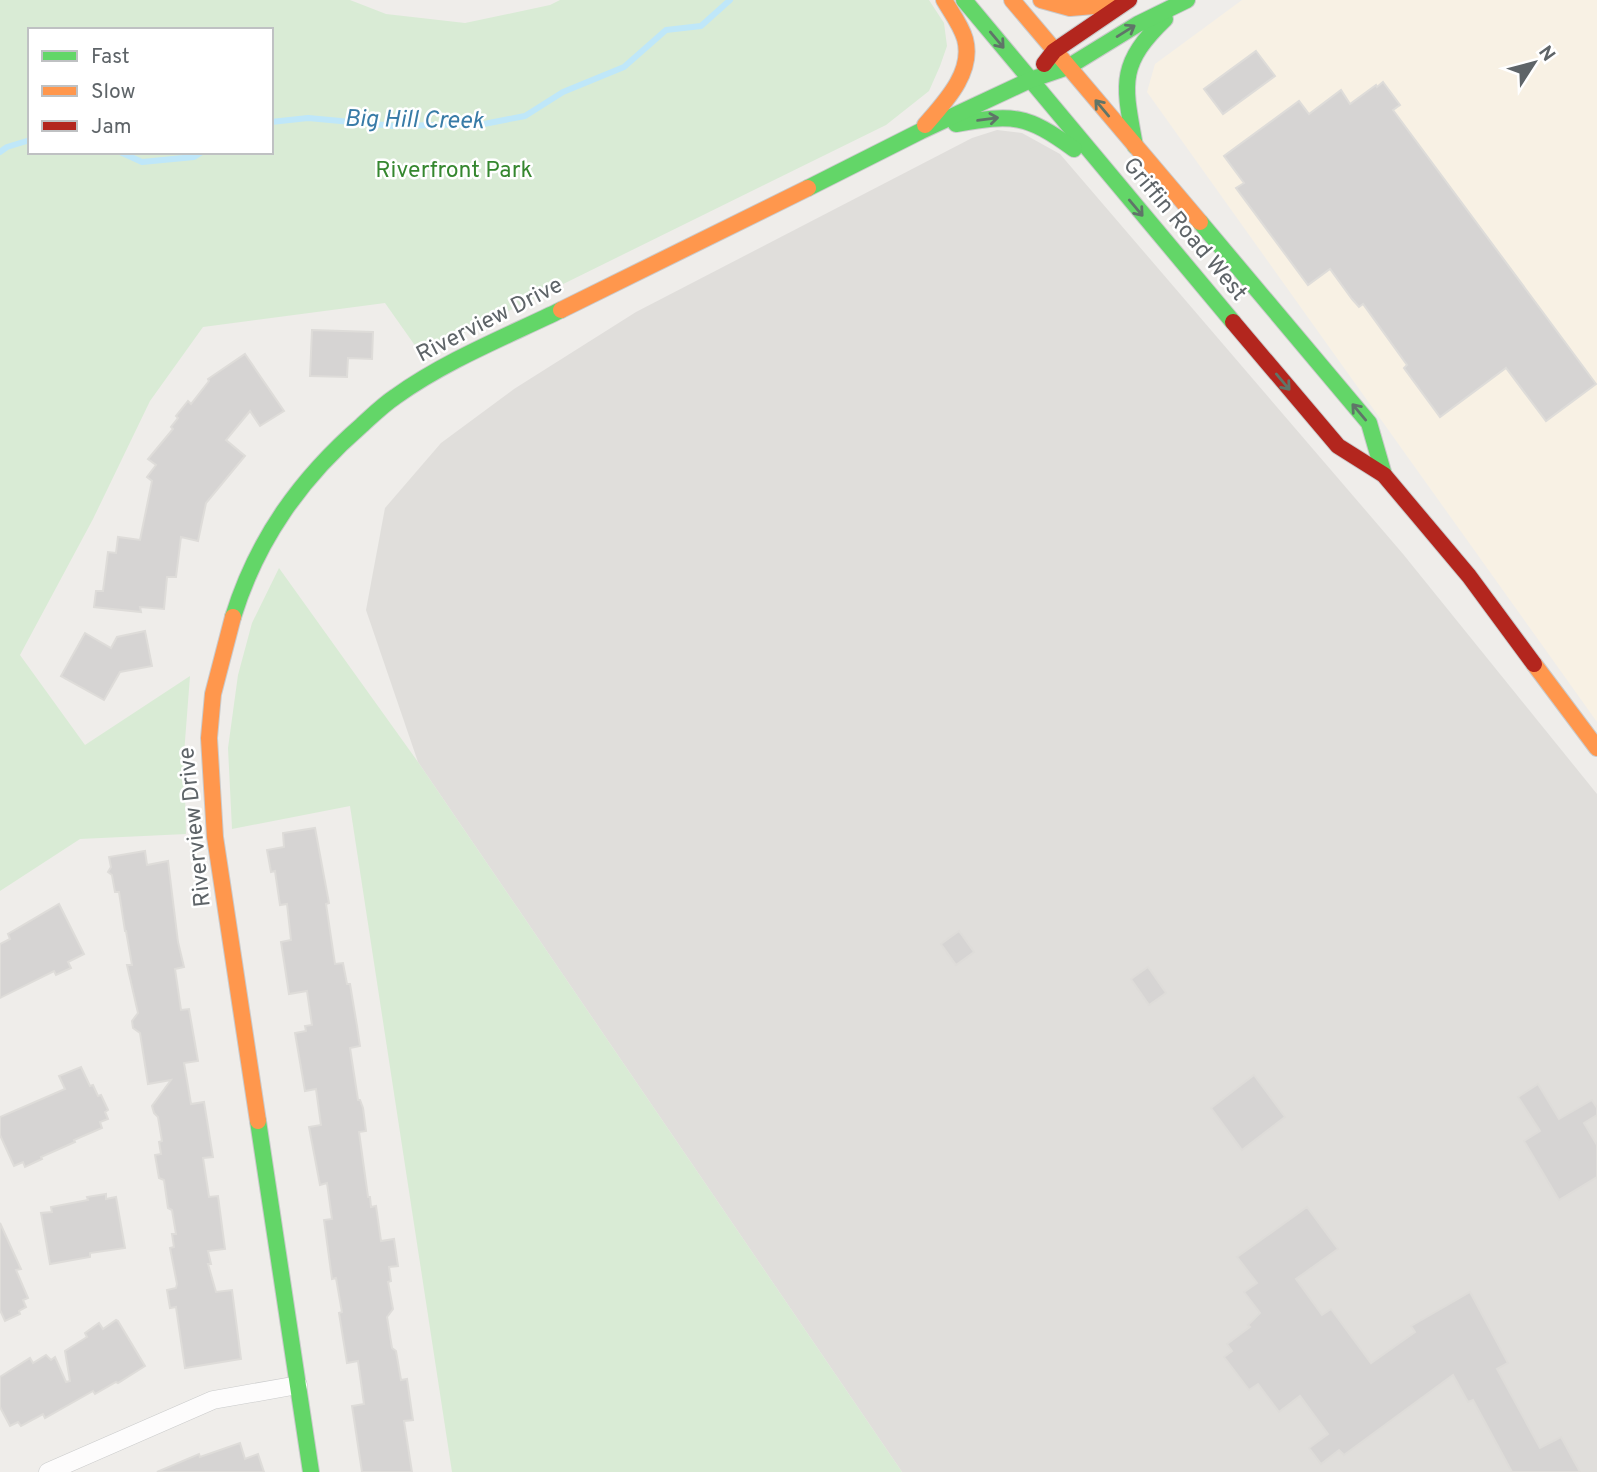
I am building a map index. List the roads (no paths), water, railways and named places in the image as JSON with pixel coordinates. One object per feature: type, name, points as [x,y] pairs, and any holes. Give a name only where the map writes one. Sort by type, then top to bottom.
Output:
[{"type":"main road","points":[[921,131],[951,93],[966,58],[965,38],[944,0]]},
{"type":"main road","name":"Griffin Road West","points":[[964,0],[1107,174],[1338,446],[1384,475],[1469,576],[1597,748]]},
{"type":"main road","name":"Griffin Road West","points":[[1012,0],[1369,423],[1384,475]]},
{"type":"main road","points":[[1041,0],[1059,8],[1074,10],[1127,1]]},
{"type":"main road","points":[[1135,147],[1126,96],[1126,70],[1145,37],[1187,0]]},
{"type":"main road","name":"Riverview Drive","points":[[311,1472],[215,837],[209,766],[213,694],[222,654],[245,580],[262,545],[289,501],[338,444],[394,397],[464,357],[708,239],[921,131],[1030,80],[1068,67],[1138,24],[1187,0]]},
{"type":"main road","points":[[1030,80],[1054,51],[1127,1]]},
{"type":"main road","points":[[921,131],[1010,116],[1024,118],[1045,128],[1107,174]]},
{"type":"street","points":[[48,1472],[213,1400],[298,1385]]},
{"type":"waterway","name":"Big Hill Creek","points":[[273,122],[308,118],[395,126],[484,124],[525,116],[563,92],[624,67],[666,30],[701,26],[730,0]]},
{"type":"waterway","name":"Big Hill Creek","points":[[0,152],[28,141]]},
{"type":"waterway","name":"Big Hill Creek","points":[[124,154],[142,162],[194,157],[199,154]]},
{"type":"park label","name":"Riverfront Park","points":[[454,171]]}]
